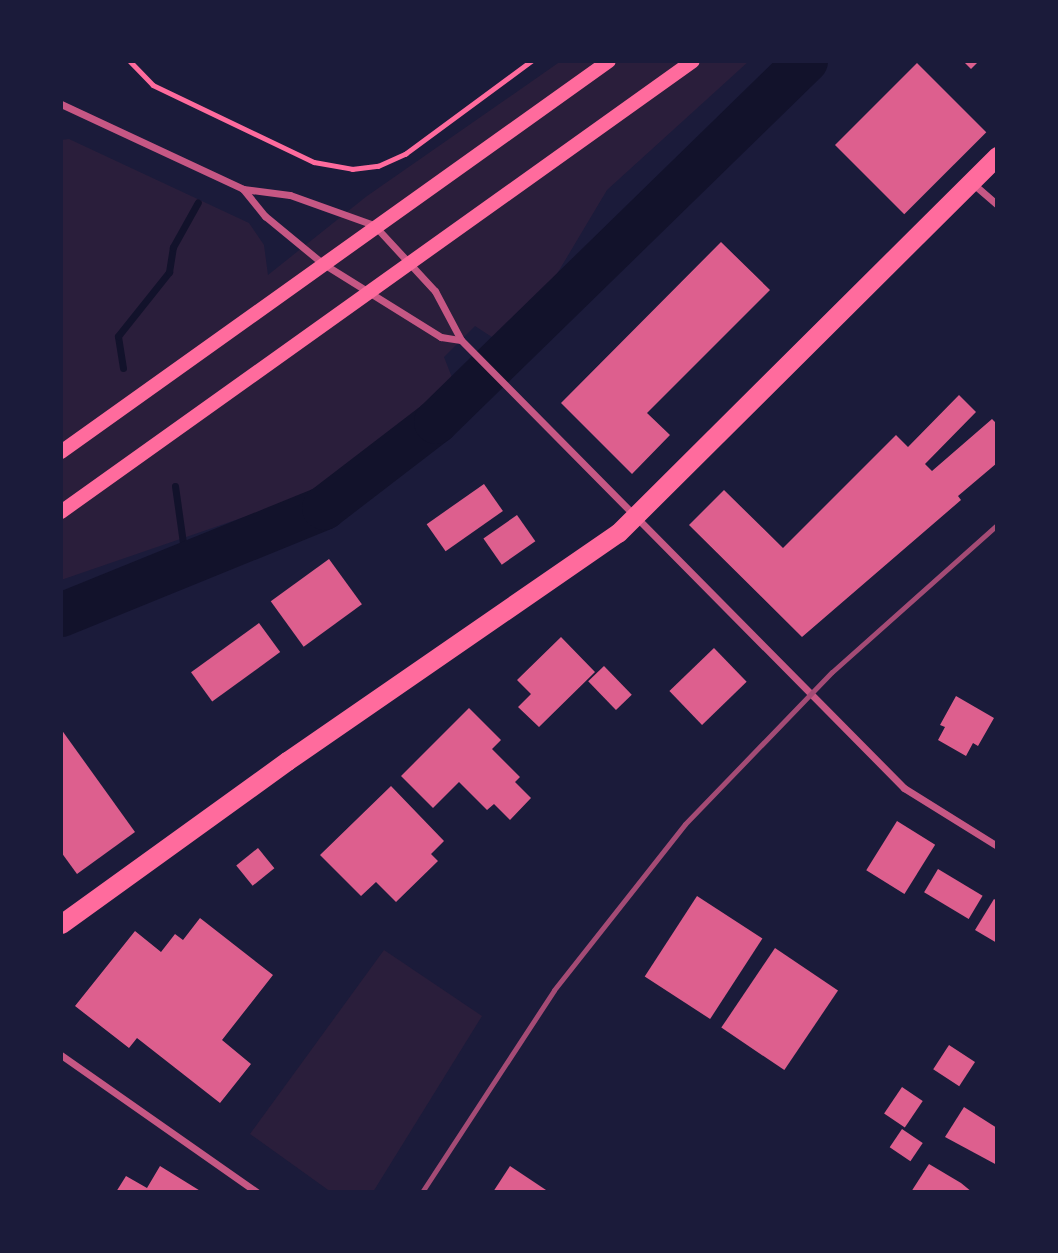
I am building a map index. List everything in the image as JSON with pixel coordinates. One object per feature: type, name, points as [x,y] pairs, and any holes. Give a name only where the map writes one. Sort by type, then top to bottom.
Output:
[{"type":"highway","points":[[61,925],[287,761],[573,565],[636,514],[997,156]]},
{"type":"main road","points":[[61,452],[322,262],[609,61]]},
{"type":"main road","points":[[61,512],[693,61]]},
{"type":"street","points":[[61,104],[243,189],[290,195],[374,225],[412,263],[435,291],[461,340],[636,514],[904,789],[997,846]]},
{"type":"street","points":[[971,182],[997,205]]},
{"type":"street","points":[[243,189],[264,216],[322,262],[441,337],[461,340]]},
{"type":"street","points":[[61,1055],[257,1192]]},
{"type":"path","points":[[130,61],[153,85],[314,162],[352,169],[378,166],[405,154],[531,61]]},
{"type":"shaded area","points":[[561,61],[749,61],[607,190],[542,299],[498,341],[475,326],[444,357],[453,380],[351,470],[294,500],[61,580],[61,140],[69,139],[249,223],[264,245],[268,275],[367,196]]},
{"type":"shaded area","points":[[384,950],[482,1016],[373,1192],[331,1192],[250,1134]]},
{"type":"building","points":[[963,61],[979,61],[971,69]]},
{"type":"building","points":[[917,63],[986,132],[904,214],[835,145]]},
{"type":"building","points":[[721,242],[770,290],[647,413],[670,435],[632,474],[561,403]]},
{"type":"building","points":[[959,395],[976,412],[925,464],[932,471],[992,419],[997,424],[997,463],[958,496],[961,500],[802,637],[689,525],[724,490],[783,548],[896,435],[908,447]]},
{"type":"building","points":[[484,484],[503,511],[446,551],[427,524]]},
{"type":"building","points":[[517,515],[535,541],[502,565],[483,539]]},
{"type":"building","points":[[329,559],[362,604],[304,647],[271,601]]},
{"type":"building","points":[[259,623],[280,652],[212,701],[191,672]]},
{"type":"building","points":[[561,637],[595,672],[539,727],[518,707],[531,694],[517,680]]},
{"type":"building","points":[[714,648],[747,682],[702,725],[669,691]]},
{"type":"building","points":[[604,666],[632,695],[616,710],[588,681]]},
{"type":"building","points":[[956,696],[994,718],[978,746],[973,743],[966,756],[938,740],[945,727],[940,725]]},
{"type":"building","points":[[469,708],[501,740],[492,749],[520,777],[515,782],[531,798],[510,820],[494,804],[487,810],[459,782],[433,808],[401,776]]},
{"type":"building","points":[[61,729],[135,832],[77,874],[61,852]]},
{"type":"building","points":[[391,786],[444,841],[431,854],[438,861],[396,902],[376,882],[361,896],[320,855]]},
{"type":"building","points":[[897,821],[935,845],[904,894],[866,870]]},
{"type":"building","points":[[258,848],[274,868],[253,886],[236,866]]},
{"type":"building","points":[[938,869],[983,896],[969,919],[924,892]]},
{"type":"building","points":[[697,896],[762,938],[710,1019],[645,977]]},
{"type":"building","points":[[994,899],[997,901],[997,943],[975,930]]},
{"type":"building","points":[[200,918],[273,975],[222,1040],[251,1064],[220,1103],[137,1038],[129,1048],[75,1006],[135,931],[161,952],[175,934],[183,940]]},
{"type":"building","points":[[775,948],[838,990],[784,1070],[721,1028]]},
{"type":"building","points":[[949,1045],[975,1062],[959,1086],[933,1069]]},
{"type":"building","points":[[902,1087],[923,1101],[905,1128],[884,1114]]},
{"type":"building","points":[[964,1107],[997,1128],[997,1165],[945,1137]]},
{"type":"building","points":[[902,1129],[923,1143],[910,1161],[890,1147]]},
{"type":"building","points":[[929,1164],[961,1183],[972,1192],[911,1192]]},
{"type":"building","points":[[160,1166],[202,1192],[116,1192],[126,1176],[147,1188]]},
{"type":"building","points":[[510,1166],[549,1192],[493,1192]]},
{"type":"waterway","points":[[61,615],[324,508],[436,422],[806,61]]},
{"type":"waterway","points":[[123,368],[118,336],[169,272],[173,247],[198,202]]},
{"type":"waterway","points":[[175,486],[186,564]]},
{"type":"railway","points":[[422,1192],[554,990],[685,824],[832,672],[997,525]]}]
